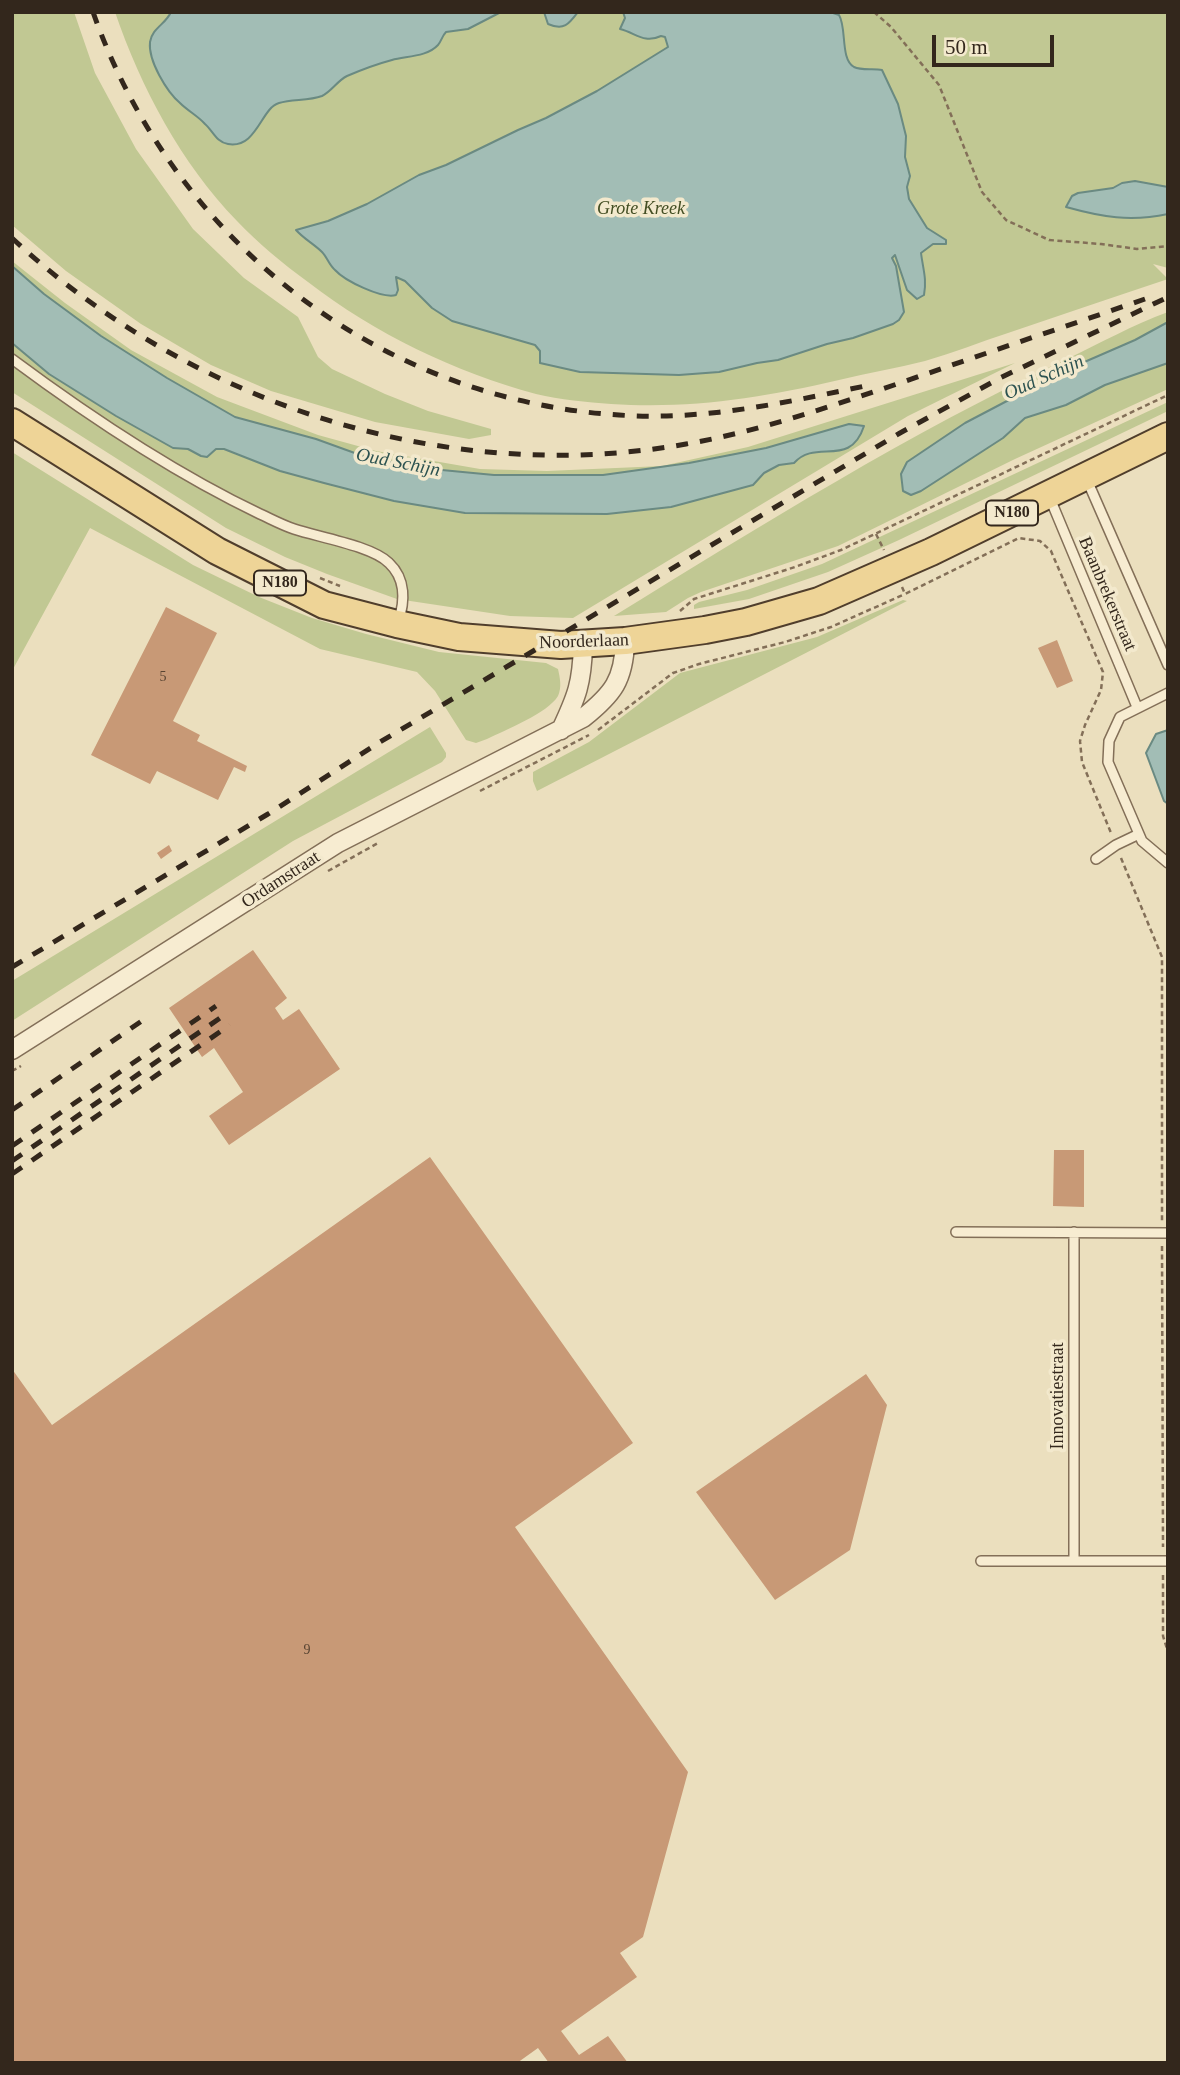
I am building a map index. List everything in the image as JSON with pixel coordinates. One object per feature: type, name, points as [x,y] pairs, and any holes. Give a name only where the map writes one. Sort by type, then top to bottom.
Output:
[{"type":"main road","name":"Noorderlaan","points":[[12,422],[217,551],[324,605],[459,637],[583,645],[705,630],[746,622],[818,601],[894,569],[1168,436]]},
{"type":"street","name":"Ordamstraat","points":[[12,1049],[338,843],[583,718],[612,690],[621,675],[625,641]]},
{"type":"street","points":[[561,730],[581,683],[583,645]]},
{"type":"lane","points":[[12,359],[98,420],[213,491],[291,528],[373,553],[389,563],[400,579],[403,591],[404,604],[397,624]]},
{"type":"lane","name":"Baanbrekerstraat","points":[[1086,476],[1168,665]]},
{"type":"lane","name":"Baanbrekerstraat","points":[[1048,495],[1137,707]]},
{"type":"lane","points":[[1168,693],[1120,717],[1109,741],[1108,762],[1142,841],[1168,863]]},
{"type":"lane","points":[[1096,859],[1139,834]]},
{"type":"lane","name":"Innovatiestraat","points":[[1074,1232],[1074,1561]]},
{"type":"lane","points":[[956,1233],[1165,1233]]},
{"type":"lane","points":[[982,1561],[1165,1561]]},
{"type":"path","points":[[874,12],[914,53],[939,85],[982,192],[1006,220],[1049,240],[1138,249],[1168,246]]},
{"type":"path","points":[[677,614],[694,599],[795,567],[876,534],[1168,395]]},
{"type":"path","points":[[876,534],[905,594]]},
{"type":"path","points":[[479,792],[579,743],[673,673],[797,638],[880,607],[1019,538],[1040,541],[1051,551],[1103,672],[1101,690],[1080,741],[1082,762],[1162,957],[1165,1233],[1163,1636],[1168,1652]]},
{"type":"path","points":[[319,577],[345,588]]},
{"type":"path","points":[[320,876],[381,841]]},
{"type":"path","points":[[12,1072],[23,1065]]},
{"type":"path","points":[[1162,1093],[1168,1093]]},
{"type":"green space","points":[[12,12],[74,12],[95,73],[136,149],[193,229],[244,278],[298,317],[318,357],[332,369],[385,394],[428,411],[491,429],[491,435],[469,439],[375,422],[271,391],[211,365],[141,324],[66,271],[12,225]]},
{"type":"green space","name":"Grote Kreek","points":[[115,12],[1168,12],[1168,268],[1153,264],[1168,279],[925,361],[782,392],[726,401],[670,405],[583,402],[536,394],[446,363],[388,334],[334,301],[262,245],[217,198],[181,149],[150,96]]},
{"type":"green space","points":[[12,261],[131,350],[217,397],[318,435],[376,451],[480,469],[547,471],[662,466],[748,447],[1015,363],[908,416],[573,618],[510,616],[397,599],[285,557],[226,528],[12,392]]},
{"type":"green space","points":[[1168,312],[1168,389],[1015,459],[838,546],[701,592],[666,612],[614,616],[893,449],[1008,388],[1129,328]]},
{"type":"green space","points":[[1168,402],[1168,411],[828,572],[749,599],[694,609],[694,605],[699,602],[747,590],[822,564]]},
{"type":"green space","points":[[12,452],[193,565],[259,597],[312,618],[439,652],[546,663],[558,669],[558,696],[545,709],[515,726],[476,743],[466,740],[435,691],[417,672],[320,649],[90,528],[12,671]]},
{"type":"green space","points":[[903,600],[907,601],[537,791],[533,772],[589,742],[680,673],[817,637]]},
{"type":"green space","points":[[430,727],[446,753],[442,762],[293,841],[12,1021],[12,981]]},
{"type":"water","points":[[171,12],[501,12],[468,29],[446,32],[438,45],[428,52],[369,67],[347,76],[322,96],[279,103],[273,106],[246,140],[238,144],[228,144],[218,139],[175,98],[155,67],[150,50],[151,37]]},
{"type":"water","points":[[544,12],[578,12],[569,23],[558,27],[548,24]]},
{"type":"water","points":[[623,12],[830,12],[839,15],[850,63],[857,68],[882,70],[898,104],[906,136],[909,199],[927,228],[946,240],[946,244],[933,244],[921,253],[925,289],[924,295],[917,299],[907,290],[895,255],[892,258],[896,266],[904,312],[899,320],[853,338],[778,360],[719,372],[679,375],[580,372],[540,363],[540,351],[535,345],[452,321],[432,308],[405,281],[396,277],[396,295],[373,292],[355,284],[335,270],[322,252],[296,230],[328,221],[367,204],[419,175],[546,118],[597,91],[668,47],[665,37],[650,39],[620,29],[625,18]]},
{"type":"water","points":[[1135,181],[1168,187],[1168,214],[1141,218],[1116,217],[1066,207],[1072,196],[1078,193],[1113,188]]},
{"type":"water","points":[[12,266],[44,294],[101,336],[235,417],[316,439],[363,456],[421,468],[494,475],[603,475],[689,463],[766,448],[849,424],[864,426],[858,439],[842,450],[803,456],[794,463],[779,465],[764,473],[753,485],[671,507],[607,514],[465,513],[394,501],[280,471],[224,449],[216,449],[207,457],[188,449],[173,448],[116,416],[49,374],[12,343]]},
{"type":"water","points":[[1168,322],[1168,363],[1105,385],[1066,405],[1025,418],[1003,438],[921,491],[911,495],[903,491],[901,474],[907,462],[965,423],[1066,370],[1135,340]]},
{"type":"water","points":[[1168,730],[1168,804],[1164,801],[1146,753],[1156,734]]},
{"type":"building","points":[[166,607],[217,633],[173,721],[200,735],[197,741],[247,766],[245,772],[234,767],[218,800],[157,771],[150,784],[91,755]]},
{"type":"building","points":[[1057,640],[1073,681],[1057,688],[1038,648]]},
{"type":"building","points":[[169,845],[172,851],[161,859],[157,853]]},
{"type":"building","points":[[253,950],[287,998],[275,1008],[283,1020],[299,1009],[340,1069],[229,1145],[209,1116],[243,1092],[214,1048],[202,1057],[169,1008]]},
{"type":"building","points":[[1054,1150],[1084,1150],[1084,1207],[1053,1206]]},
{"type":"building","points":[[430,1157],[633,1443],[515,1527],[688,1772],[643,1937],[620,1953],[637,1977],[561,2031],[579,2055],[608,2036],[628,2063],[549,2063],[538,2048],[517,2063],[12,2063],[12,1369],[52,1425]]},
{"type":"building","points":[[866,1374],[887,1405],[850,1550],[775,1600],[696,1492]]},
{"type":"railway","points":[[93,12],[129,94],[175,169],[231,236],[295,293],[367,341],[446,378],[530,403],[619,415],[712,413],[865,386]]},
{"type":"railway","points":[[12,238],[82,296],[159,346],[240,387],[325,419],[414,441],[504,453],[595,454],[686,444],[741,432],[849,400],[1145,299]]},
{"type":"railway","points":[[12,967],[268,814],[380,742],[900,433],[1000,378],[1168,297]]},
{"type":"railway","points":[[12,1146],[216,1006]]},
{"type":"railway","points":[[12,1110],[149,1016]]},
{"type":"railway","points":[[12,1161],[223,1016]]},
{"type":"railway","points":[[12,1174],[230,1025]]},
{"type":"water label","name":"Oud Schijn","points":[[1044,378]]},
{"type":"water label","name":"Oud Schijn","points":[[398,463]]}]
